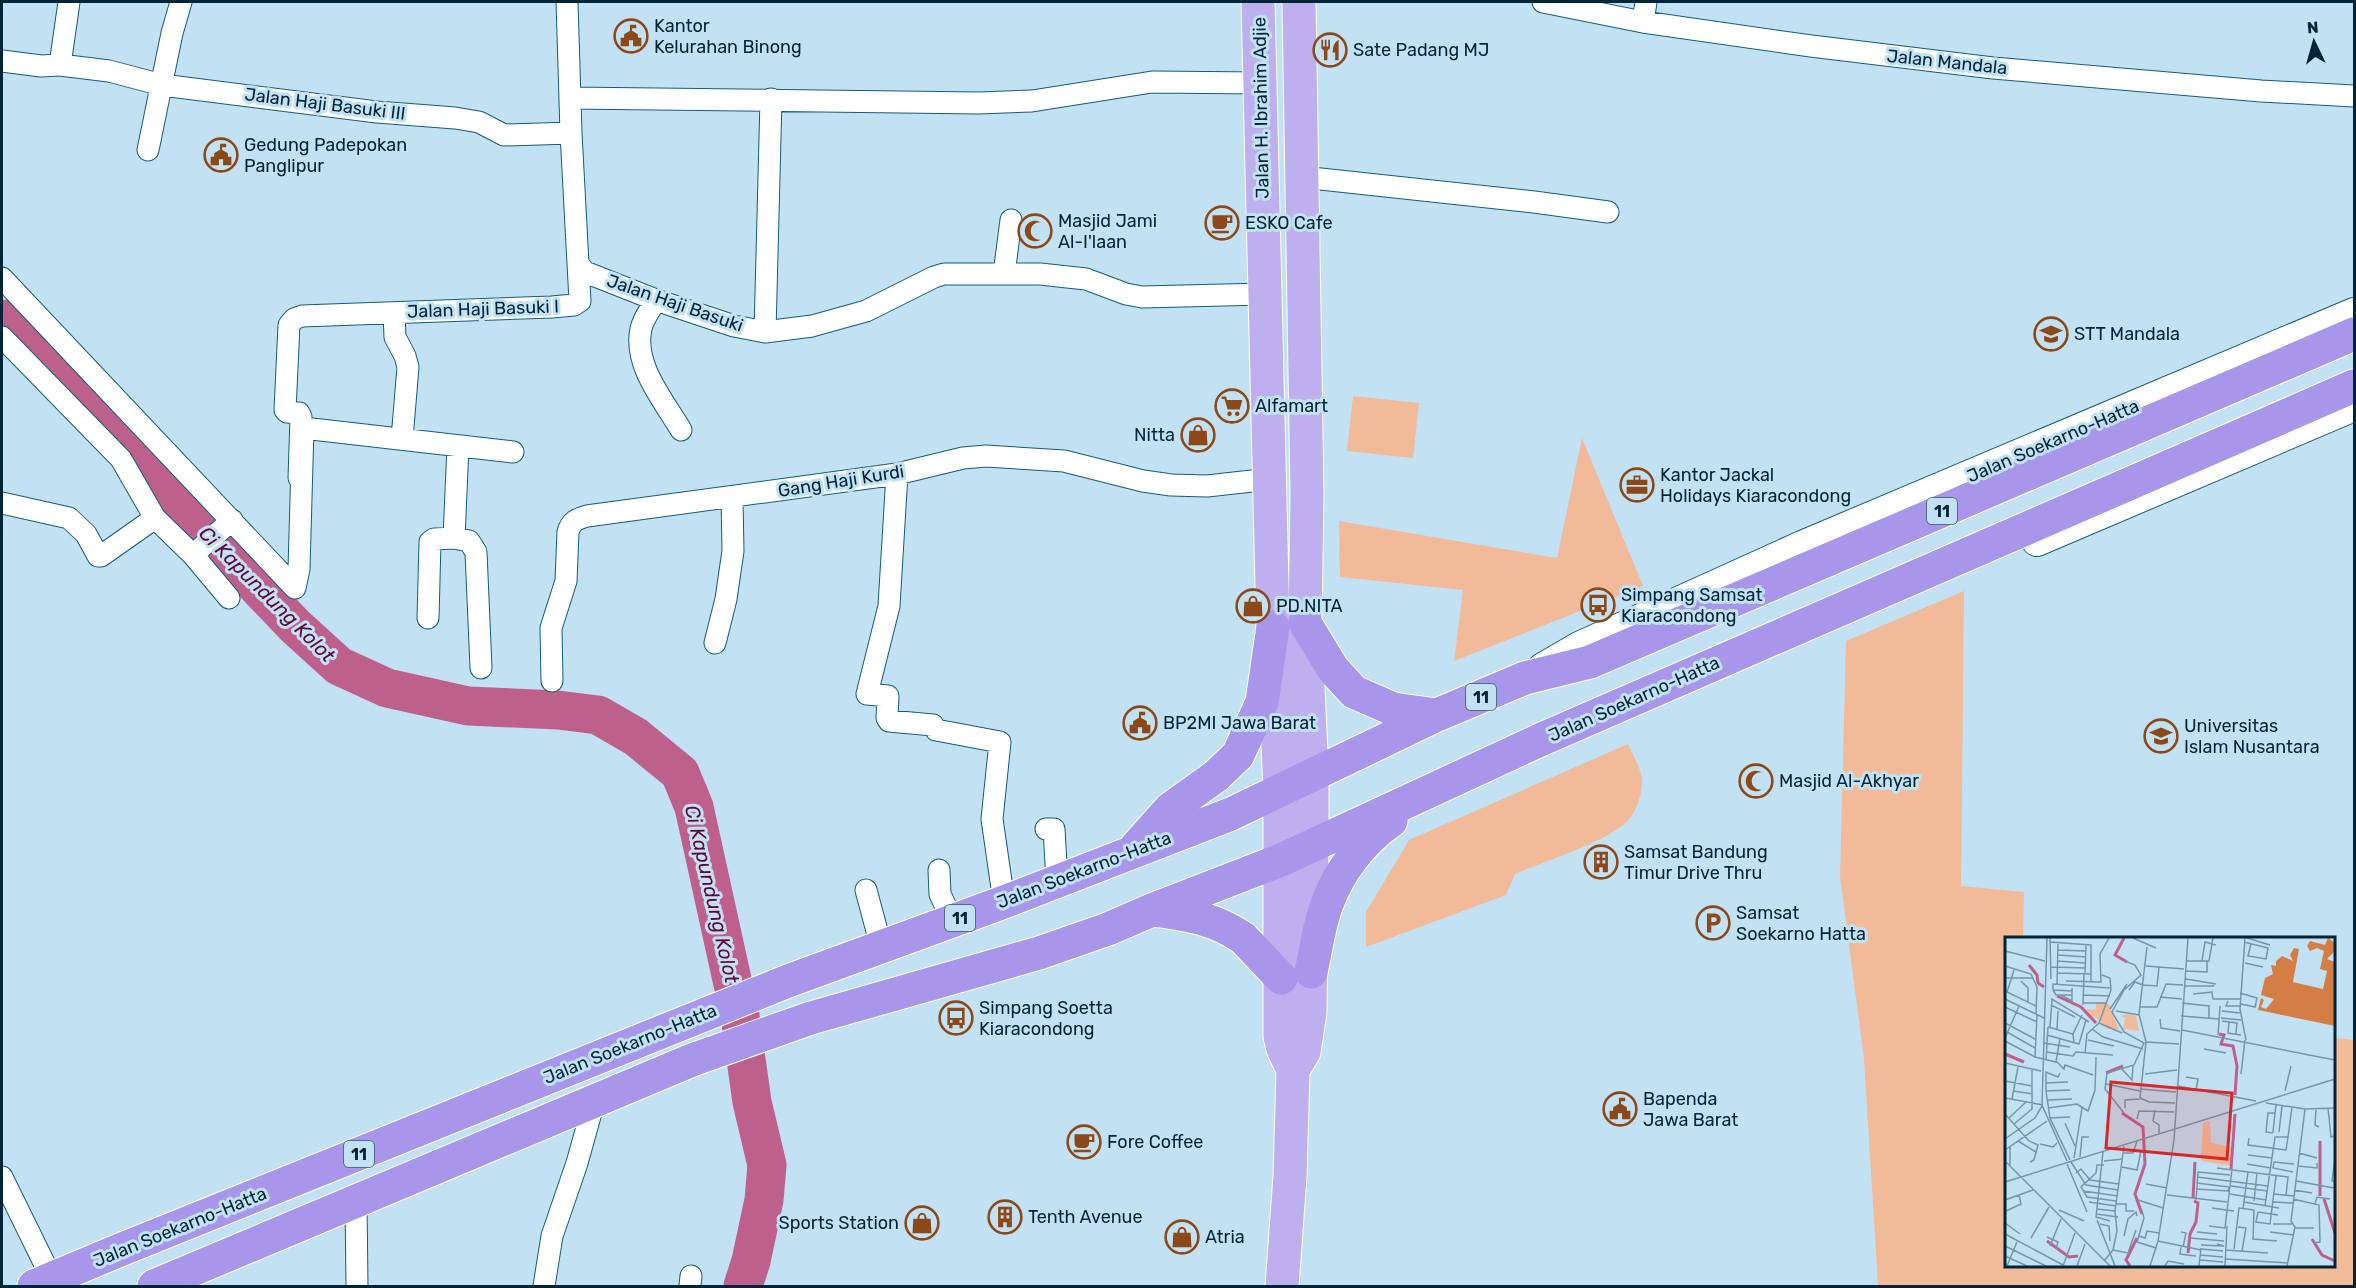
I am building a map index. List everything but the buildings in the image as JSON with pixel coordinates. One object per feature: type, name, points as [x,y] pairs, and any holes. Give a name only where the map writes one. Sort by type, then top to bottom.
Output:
[{"type":"highway","name":"Jalan Soekarno-Hatta","points":[[43,1283],[684,1022],[1231,814],[1437,715],[1525,678],[1590,662],[2355,334]]},
{"type":"highway","name":"Jalan Soekarno-Hatta","points":[[154,1287],[692,1060],[805,1020],[1039,953],[1108,929],[1281,860],[1540,740],[2355,386]]},
{"type":"highway","points":[[1305,623],[1333,669],[1354,693],[1392,709],[1437,715]]},
{"type":"highway","points":[[1131,852],[1170,809],[1216,776],[1238,755],[1262,702],[1273,627]]},
{"type":"highway","points":[[1152,910],[1204,918],[1236,933],[1296,975],[1346,866],[1373,834],[1416,804],[1459,779]]},
{"type":"main road","name":"Jalan H. Ibrahim Adjie","points":[[1258,2],[1273,627],[1281,791],[1281,860],[1296,975]]},
{"type":"main road","points":[[1282,1287],[1291,1157],[1293,1070],[1304,1052],[1308,1038],[1296,975],[1312,847],[1312,775],[1305,623],[1307,495],[1299,2]]},
{"type":"main road","name":"Jalan Soekarno-Hatta","points":[[1525,678],[1579,647],[1802,546],[2355,313]]},
{"type":"main road","name":"Jalan Soekarno-Hatta","points":[[1540,740],[1604,726],[1695,685],[2355,406]]},
{"type":"street","points":[[60,65],[69,2]]},
{"type":"street","points":[[148,150],[172,33],[181,2]]},
{"type":"street","name":"Jalan Haji Basuki I","points":[[299,478],[301,417],[299,413],[285,410],[289,325],[294,319],[302,316],[578,304],[580,301],[567,2]]},
{"type":"street","name":"Jalan Mandala","points":[[1543,2],[1645,12],[1811,46],[1993,68],[2261,91],[2355,96]]},
{"type":"street","name":"Jalan Haji Basuki III","points":[[2,62],[41,66],[60,65],[109,71],[162,85],[377,112],[455,118],[479,122],[504,135],[571,133]]},
{"type":"street","points":[[570,98],[979,103],[1032,101],[1152,82],[1260,83]]},
{"type":"street","points":[[765,332],[771,99]]},
{"type":"street","points":[[1302,177],[1608,212]]},
{"type":"street","points":[[1004,274],[1011,220]]},
{"type":"street","name":"Jalan Haji Basuki","points":[[578,264],[585,272],[657,300],[734,326],[765,332],[812,326],[866,311],[934,277],[958,273],[1086,279],[1126,294],[1142,297],[1265,294]]},
{"type":"street","points":[[2,278],[229,522],[295,588],[299,569],[303,428],[513,452]]},
{"type":"street","points":[[657,300],[640,329],[642,354],[645,369],[681,430]]},
{"type":"street","points":[[394,313],[395,337],[408,367],[402,439]]},
{"type":"street","points":[[2,336],[121,459],[155,518],[195,554],[230,598]]},
{"type":"street","points":[[454,538],[459,446]]},
{"type":"street","name":"Gang Haji Kurdi","points":[[552,681],[551,628],[566,581],[570,525],[577,519],[587,516],[897,474],[963,458],[986,456],[1064,461],[1143,481],[1171,485],[1207,486],[1270,479]]},
{"type":"street","points":[[897,474],[889,606],[867,694],[888,696],[887,718],[890,721],[933,725],[936,730],[1000,742],[992,819],[1004,902]]},
{"type":"street","points":[[714,643],[726,599],[733,551],[732,498]]},
{"type":"street","points":[[2,503],[69,518],[86,534],[98,556],[155,518]]},
{"type":"street","points":[[195,554],[229,522]]},
{"type":"street","points":[[428,618],[430,542],[434,539],[454,538],[469,541],[476,552],[481,668]]},
{"type":"street","points":[[1046,829],[1054,829],[1057,881]]},
{"type":"street","points":[[939,870],[940,894],[952,920]]},
{"type":"street","points":[[866,890],[881,946]]},
{"type":"street","points":[[544,1287],[552,1236],[577,1163],[594,1102]]},
{"type":"street","points":[[2,1177],[43,1283]]},
{"type":"street","points":[[356,1201],[357,1287]]},
{"type":"shaded area","points":[[1353,396],[1419,403],[1413,458],[1347,451]]},
{"type":"shaded area","points":[[1582,438],[1643,586],[1454,661],[1463,590],[1340,577],[1339,521],[1557,558]]},
{"type":"shaded area","points":[[1964,591],[1961,886],[2024,892],[2023,937],[2005,937],[2005,1267],[2335,1267],[2335,1038],[2354,1040],[2354,1286],[1878,1286],[1864,1059],[1840,876],[1846,641]]},
{"type":"shaded area","points":[[1628,744],[1641,774],[1642,787],[1635,810],[1622,826],[1577,850],[1515,874],[1506,895],[1366,947],[1366,912],[1409,840]]},
{"type":"waterway","name":"Ci Kapundung Kolot","points":[[2,319],[295,626],[339,666],[387,688],[468,706],[558,710],[598,715],[636,737],[680,773],[694,807],[740,1016],[752,1102],[767,1165],[764,1200],[751,1261],[743,1286]]},
{"type":"place","name":"Kantor Kelurahan Binong","points":[[631,36]]},
{"type":"place","name":"Sate Padang MJ","points":[[1330,50]]},
{"type":"place","name":"Gedung Padepokan Panglipur","points":[[221,155]]},
{"type":"place","name":"ESKO Cafe","points":[[1222,223]]},
{"type":"place","name":"Masjid Jami Al-I'laan","points":[[1035,231]]},
{"type":"place","name":"STT Mandala","points":[[2051,334]]},
{"type":"place","name":"Alfamart","points":[[1232,406]]},
{"type":"place","name":"Nitta","points":[[1198,435]]},
{"type":"place","name":"Kantor Jackal Holidays Kiaracondong","points":[[1637,485]]},
{"type":"place","name":"Simpang Samsat Kiaracondong","points":[[1598,605]]},
{"type":"place","name":"PD.NITA","points":[[1253,606]]},
{"type":"place","name":"BP2MI Jawa Barat","points":[[1140,723]]},
{"type":"place","name":"Universitas Islam Nusantara","points":[[2161,736]]},
{"type":"place","name":"Masjid Al-Akhyar","points":[[1756,781]]},
{"type":"place","name":"Samsat Bandung Timur Drive Thru","points":[[1601,862]]},
{"type":"place","name":"Samsat Soekarno Hatta","points":[[1713,923]]},
{"type":"place","name":"Simpang Soetta Kiaracondong","points":[[956,1018]]},
{"type":"place","name":"Bapenda Jawa Barat","points":[[1620,1109]]},
{"type":"place","name":"Fore Coffee","points":[[1084,1142]]},
{"type":"place","name":"Tenth Avenue","points":[[1005,1217]]},
{"type":"place","name":"Sports Station","points":[[922,1223]]},
{"type":"place","name":"Atria","points":[[1182,1237]]}]
